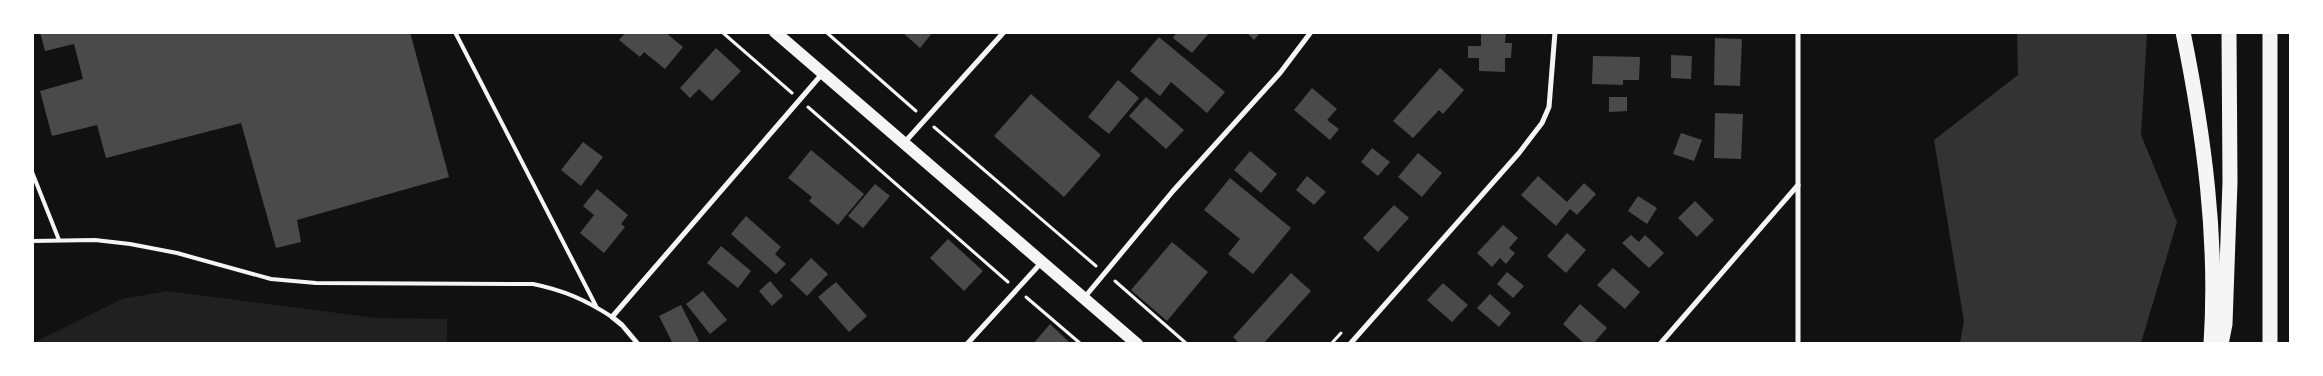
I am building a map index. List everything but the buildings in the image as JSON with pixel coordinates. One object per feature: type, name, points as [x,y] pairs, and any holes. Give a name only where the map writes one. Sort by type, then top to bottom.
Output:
[{"type":"highway","points":[[2183,32],[2196,97],[2206,163],[2212,236],[2214,304],[2211,344]]},
{"type":"highway","points":[[2221,344],[2225,324],[2230,182],[2229,32]]},
{"type":"highway","points":[[2270,32],[2270,344]]},
{"type":"main road","points":[[775,32],[1137,344]]},
{"type":"street","points":[[904,143],[1004,32]]},
{"type":"street","points":[[1084,298],[1173,191],[1280,73],[1311,32]]},
{"type":"street","points":[[1350,344],[1519,153],[1542,123],[1551,91],[1555,32]]},
{"type":"street","points":[[1798,32],[1798,344]]},
{"type":"street","points":[[638,344],[622,325],[612,317],[823,74]]},
{"type":"street","points":[[1660,344],[1798,184]]},
{"type":"street","points":[[967,344],[1042,262]]},
{"type":"lane","points":[[455,32],[596,306]]},
{"type":"lane","points":[[32,172],[59,240]]},
{"type":"lane","points":[[32,241],[95,240],[130,244],[177,253],[271,279],[316,283],[533,284],[557,288],[596,306],[612,317]]},
{"type":"path","points":[[826,32],[1187,344]]},
{"type":"path","points":[[900,186],[1081,344]]},
{"type":"shaded area","points":[[2017,33],[2147,33],[2141,135],[2177,222],[2141,343],[1960,343],[1964,321],[1934,140],[2018,75]]},
{"type":"shaded area","points":[[167,291],[377,318],[447,319],[447,343],[33,343],[122,299]]}]
